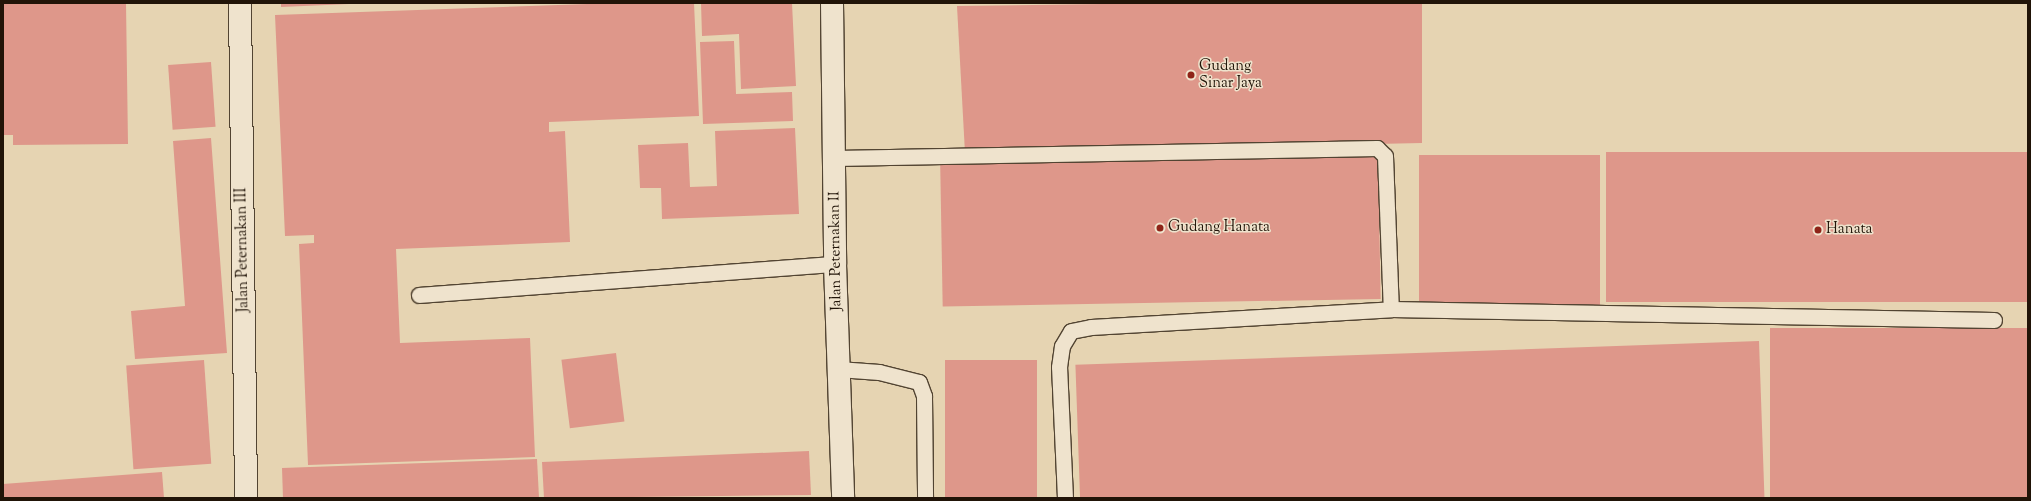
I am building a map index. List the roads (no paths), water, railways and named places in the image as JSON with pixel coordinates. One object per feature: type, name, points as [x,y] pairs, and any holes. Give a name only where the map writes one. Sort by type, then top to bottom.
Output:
[{"type":"street","name":"Jalan Peternakan III","points":[[240,3],[246,498]]},
{"type":"street","name":"Jalan Peternakan II","points":[[832,3],[835,158],[835,264],[843,498]]},
{"type":"lane","points":[[835,158],[1377,148],[1385,156],[1391,308]]},
{"type":"lane","points":[[419,296],[835,264]]},
{"type":"lane","points":[[1065,498],[1059,367],[1062,346],[1071,331],[1391,308],[1994,320]]},
{"type":"lane","points":[[838,369],[879,372],[918,382],[924,396],[925,498]]},
{"type":"place","name":"Gudang Sinar Jaya","points":[[1191,75]]},
{"type":"place","name":"Gudang Hanata","points":[[1160,228]]},
{"type":"place","name":"Hanata","points":[[1818,230]]}]
